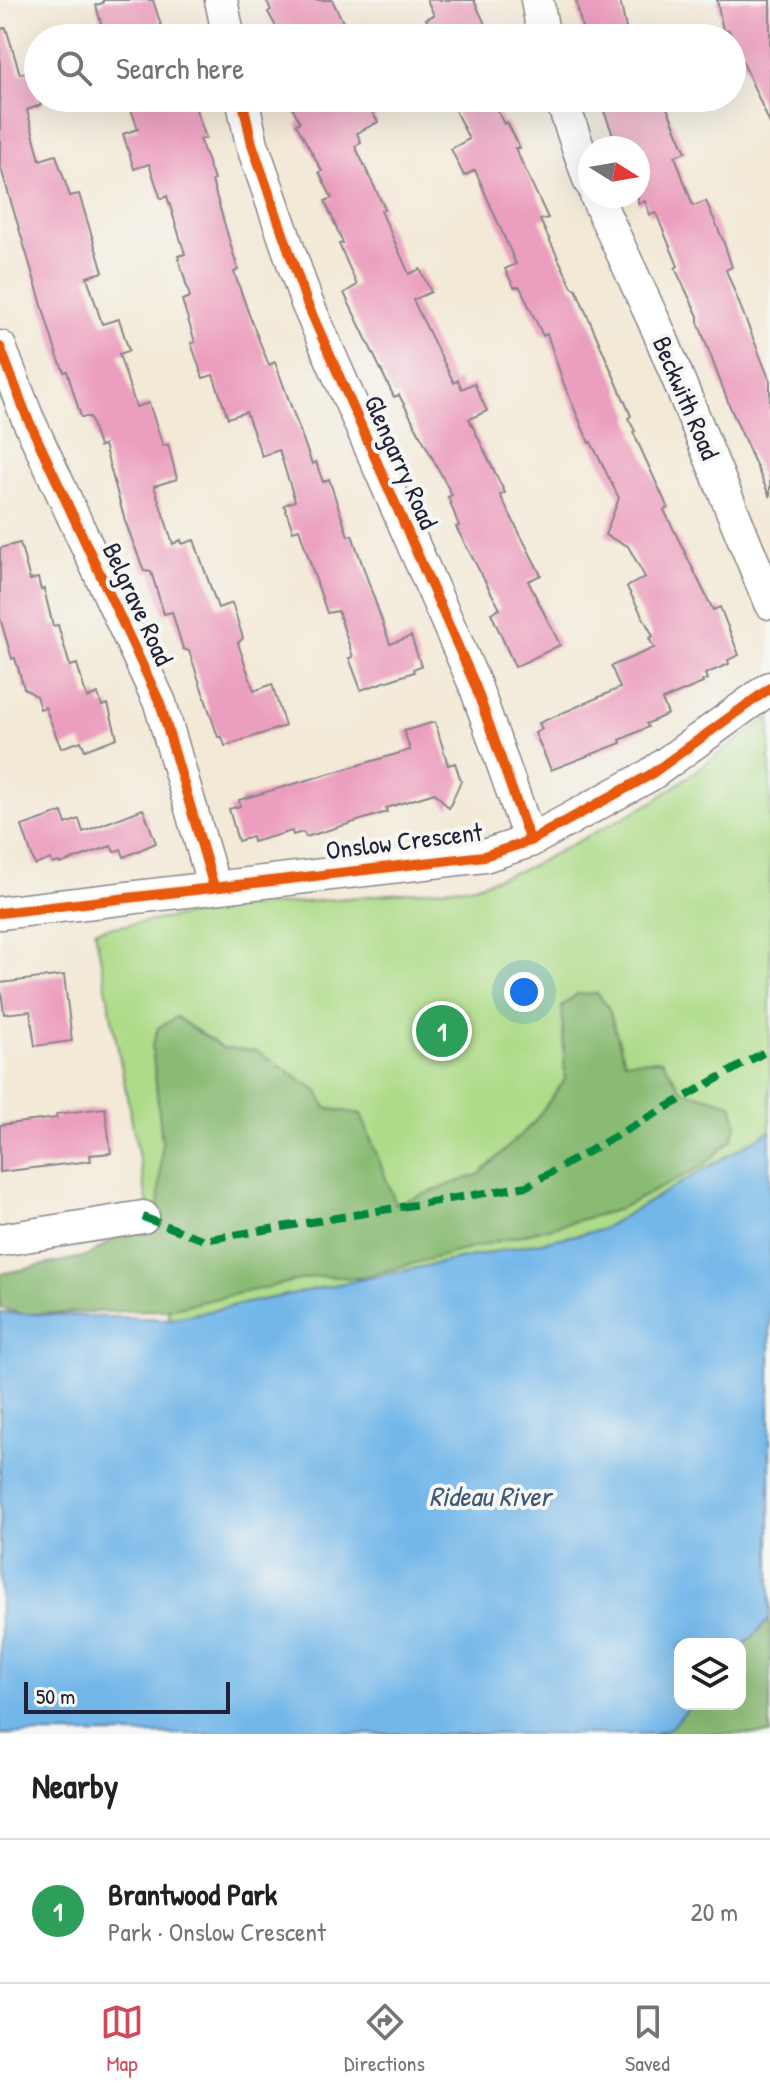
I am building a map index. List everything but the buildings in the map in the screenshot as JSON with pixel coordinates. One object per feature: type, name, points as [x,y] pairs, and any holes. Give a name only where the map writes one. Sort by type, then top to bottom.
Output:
[{"type":"street","points":[[221,0],[226,24]]},
{"type":"street","points":[[537,0],[541,24]]},
{"type":"street","name":"Glengarry Road","points":[[245,112],[252,144],[307,303],[475,685],[530,841]]},
{"type":"street","points":[[566,112],[578,147]]},
{"type":"street","name":"Beckwith Road","points":[[602,208],[658,330],[770,603]]},
{"type":"street","name":"Belgrave Road","points":[[0,347],[27,417],[160,703],[214,887]]},
{"type":"street","name":"Onslow Crescent","points":[[0,913],[484,856],[530,841],[650,775],[770,688]]},
{"type":"street","points":[[0,1240],[143,1217]]},
{"type":"green space","points":[[770,717],[770,1131],[600,1230],[170,1319],[95,930],[212,911],[474,886],[529,867],[653,802]]},
{"type":"green space","points":[[597,993],[608,1007],[625,1061],[662,1060],[682,1090],[732,1104],[737,1123],[732,1139],[703,1166],[617,1210],[358,1278],[318,1276],[164,1310],[22,1314],[0,1308],[0,1274],[87,1256],[158,1211],[162,1142],[152,1046],[158,1028],[176,1017],[223,1048],[257,1051],[318,1091],[326,1108],[361,1114],[396,1204],[480,1174],[534,1122],[565,1079],[562,1006],[577,994]]},
{"type":"green space","points":[[770,1619],[770,1734],[654,1734],[672,1727],[687,1710],[746,1710],[746,1643]]},
{"type":"water","name":"Rideau River","points":[[770,1131],[770,1619],[746,1643],[746,1638],[674,1638],[674,1710],[687,1710],[672,1727],[654,1734],[0,1734],[0,1313],[170,1319],[600,1230]]},
{"type":"marked path","points":[[143,1217],[204,1240],[527,1186],[770,1049]]},
{"type":"cycle path","points":[[245,112],[252,144],[307,303],[475,685],[530,841]]},
{"type":"cycle path","points":[[0,347],[27,417],[160,703],[214,887]]},
{"type":"cycle path","points":[[0,913],[484,856],[530,841],[650,775],[770,688]]},
{"type":"place","name":"Brantwood Park","points":[[442,1031]]}]
